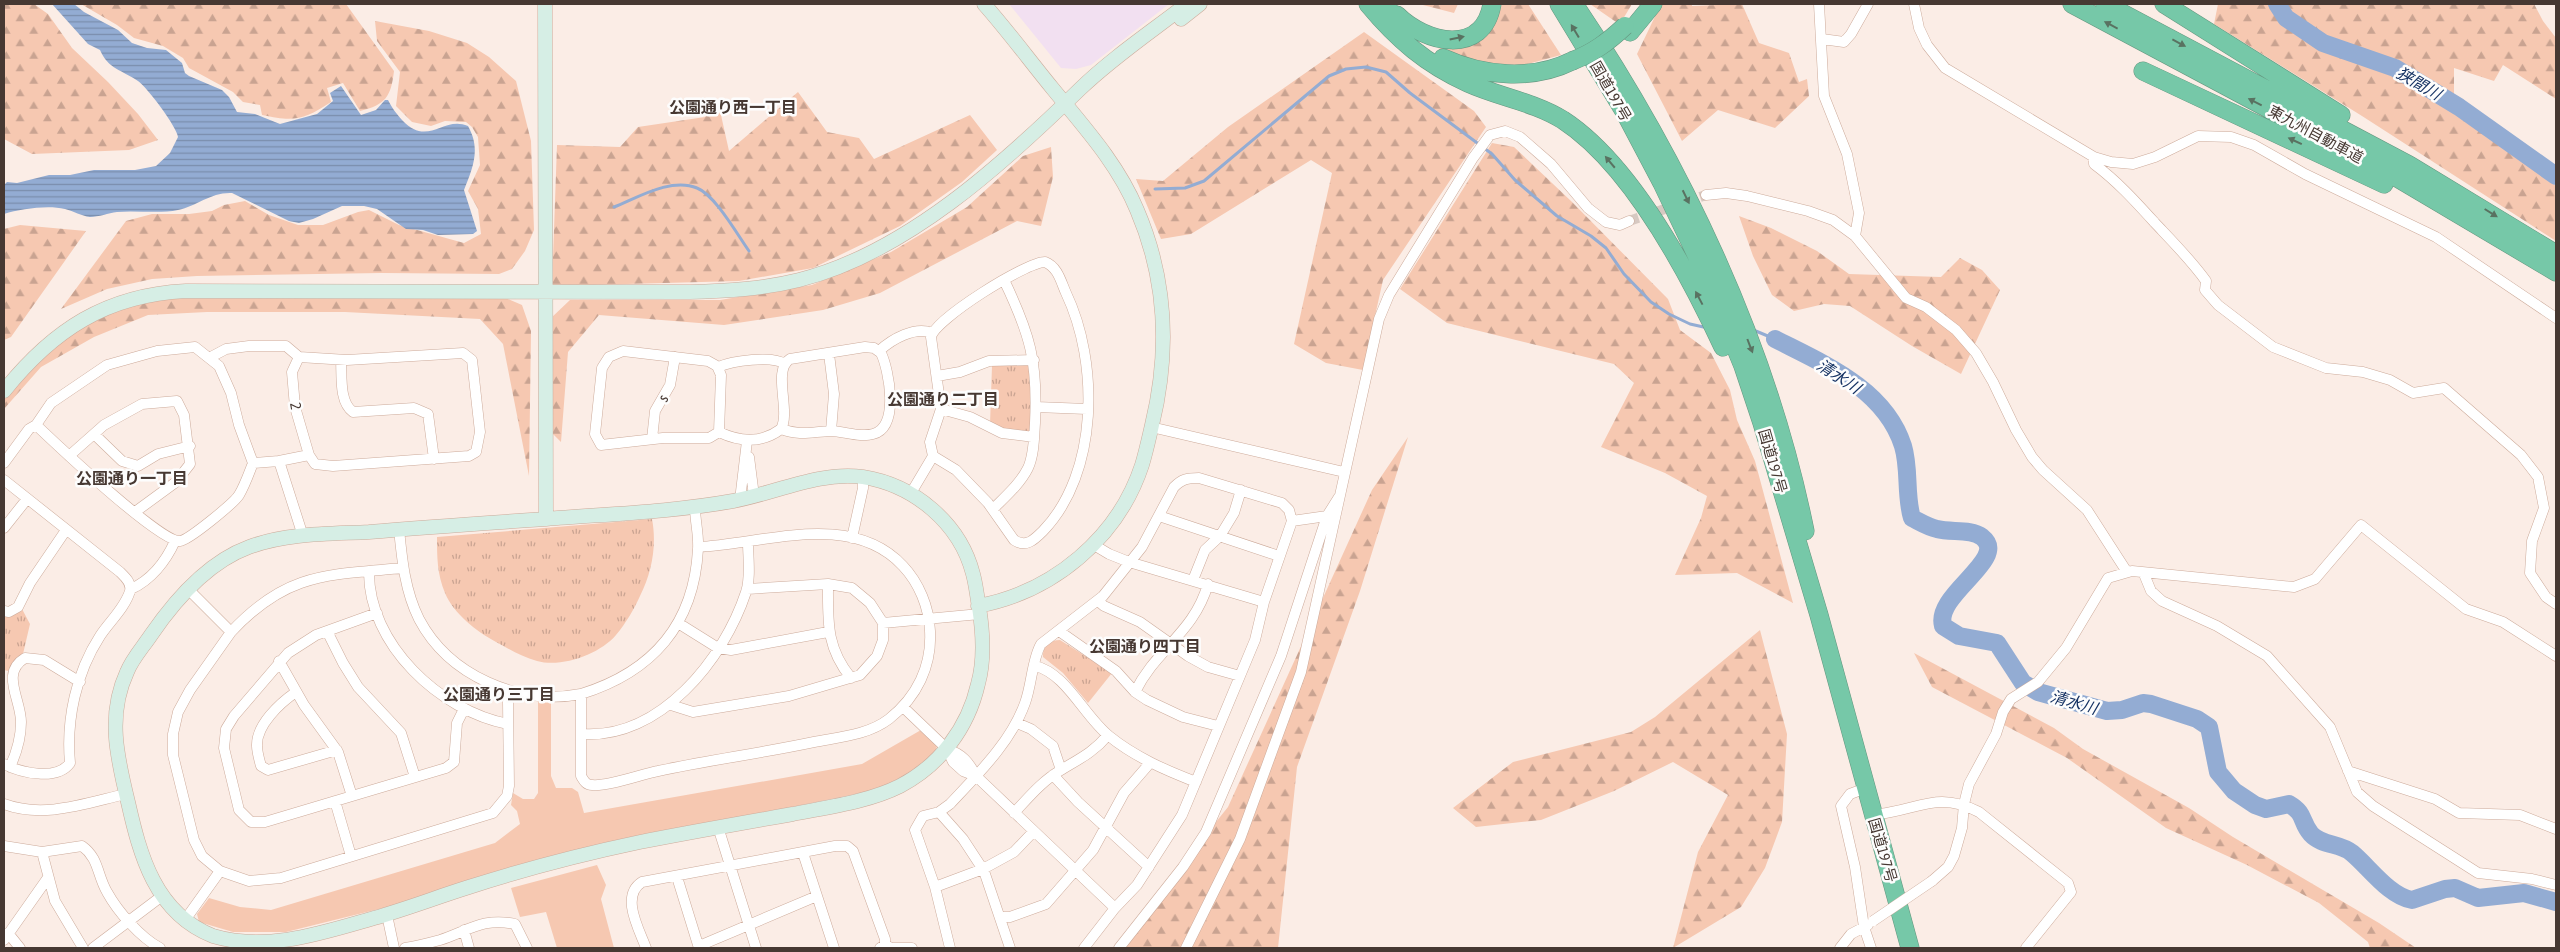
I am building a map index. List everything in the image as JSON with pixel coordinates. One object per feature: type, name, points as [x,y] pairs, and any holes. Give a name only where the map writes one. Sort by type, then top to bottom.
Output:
[{"type":"highway","points":[[1368,4],[1406,46],[1467,83],[1535,107],[1562,120],[1586,137],[1609,160],[1665,236],[1693,286],[1738,381],[1781,487]]},
{"type":"highway","points":[[1385,4],[1420,33],[1438,40],[1458,40],[1475,31],[1487,17],[1492,4]]},
{"type":"highway","points":[[1385,4],[1401,25],[1423,46],[1444,58],[1470,68],[1501,73],[1547,71],[1596,60],[1615,47],[1642,4]]},
{"type":"highway","name":"国道197号","points":[[1559,4],[1624,111],[1662,183],[1704,271],[1756,402],[1910,948]]},
{"type":"highway","name":"国道197号","points":[[1574,4],[1614,66],[1672,167],[1724,279],[1779,426],[1790,466],[1822,608],[1916,948]]},
{"type":"highway","points":[[1584,4],[1649,112],[1672,167]]},
{"type":"highway","points":[[1628,29],[1653,4]]},
{"type":"highway","name":"東九州自動車道","points":[[2072,4],[2389,173],[2556,272]]},
{"type":"highway","name":"東九州自動車道","points":[[2105,4],[2313,112],[2466,197],[2556,254]]},
{"type":"highway","points":[[2164,4],[2398,151],[2466,197]]},
{"type":"highway","points":[[1454,75],[1497,82],[1516,82],[1553,77],[1575,64]]},
{"type":"highway","points":[[2143,71],[2342,162],[2437,210],[2556,276]]},
{"type":"street","points":[[545,4],[546,519]]},
{"type":"street","points":[[883,623],[929,619],[979,610],[1005,601],[1028,592],[1072,564],[1094,545],[1131,492],[1142,466],[1161,382],[1164,340],[1162,297],[1152,252],[1137,210],[1117,171],[984,4]]},
{"type":"street","points":[[4,391],[32,357],[66,330],[96,312],[141,296],[186,291],[690,292],[741,290],[799,280],[840,267],[881,248],[924,222],[1066,105],[1080,89],[1186,4]]},
{"type":"street","points":[[1066,105],[1086,95],[1200,4]]},
{"type":"street","points":[[1819,4],[1824,96],[1847,154],[1859,213],[1855,236]]},
{"type":"street","points":[[1822,39],[1844,42],[1851,34],[1868,4]]},
{"type":"street","points":[[1914,4],[1919,28],[1927,45],[1945,68],[2094,157],[2111,162],[2133,164],[2198,136],[2231,137],[2254,145],[2305,174],[2407,221],[2436,237],[2556,318]]},
{"type":"street","points":[[1186,948],[1240,839],[1301,672],[1379,319],[1389,295],[1473,158],[1490,135],[1505,130],[1520,137],[1550,164],[1594,213],[1606,222],[1620,225],[1629,221]]},
{"type":"street","points":[[2094,157],[2094,164],[2114,178],[2193,263],[2206,281],[2206,290],[2218,306],[2273,347],[2326,368],[2363,372],[2390,380],[2412,393],[2444,388],[2520,455],[2538,477],[2544,508],[2532,541],[2530,573],[2546,597],[2556,604]]},
{"type":"street","points":[[1706,195],[1726,193],[1747,196],[1808,211],[1833,220],[1855,236],[1906,298],[1926,307],[1956,330],[1976,353],[2032,457],[2043,470],[2088,510],[2127,572]]},
{"type":"street","points":[[911,493],[933,456],[930,442],[941,409],[932,333],[941,323],[1004,280],[1039,262],[1049,264],[1056,270],[1071,303],[1085,349],[1087,409],[1083,458],[1070,494],[1047,527],[1031,542],[1022,544],[1011,537],[993,509],[956,470],[933,456]]},
{"type":"street","points":[[993,509],[1020,480],[1028,467],[1034,436],[1036,407],[1034,360],[1026,328],[1004,280]]},
{"type":"street","points":[[879,351],[893,340],[918,331],[932,333]]},
{"type":"street","points":[[209,358],[226,349],[249,346],[286,346],[299,357],[341,360],[385,360],[463,353],[472,360],[480,432],[476,452],[469,456],[333,466],[315,464],[309,455],[280,461],[253,463]]},
{"type":"street","points":[[4,463],[30,429],[36,425],[51,403],[107,365],[157,351],[195,347],[218,366],[232,392],[239,425],[253,463],[239,495],[225,510],[182,541],[175,541],[170,540],[135,512],[69,456],[36,425]]},
{"type":"street","points":[[719,432],[747,441],[764,438],[781,429],[784,421],[782,370],[785,364],[795,357],[829,354],[865,347],[879,351],[885,363],[891,390],[890,407],[883,426],[871,435],[831,431],[798,434],[781,429]]},
{"type":"street","points":[[620,351],[708,361],[718,367],[721,376],[719,432],[709,438],[652,439],[604,446],[598,442],[595,434],[602,368],[609,357],[620,351]]},
{"type":"street","points":[[829,354],[834,394],[831,431]]},
{"type":"street","name":"2","points":[[299,357],[292,372],[295,407],[309,455]]},
{"type":"street","name":"s","points":[[652,439],[655,411],[670,385],[675,357]]},
{"type":"street","points":[[341,360],[347,408],[353,412],[414,408],[428,414],[434,459]]},
{"type":"street","points":[[718,367],[734,361],[773,360],[785,364]]},
{"type":"street","points":[[938,376],[960,372],[989,360],[1034,360]]},
{"type":"street","points":[[69,456],[104,425],[142,404],[177,401],[184,415],[190,446],[190,464],[176,482],[135,512]]},
{"type":"street","points":[[1036,407],[1087,409]]},
{"type":"street","points":[[941,409],[970,418],[1002,433],[1034,436]]},
{"type":"street","points":[[1152,427],[1344,472]]},
{"type":"street","points":[[94,434],[122,461],[138,466],[158,454],[190,446]]},
{"type":"street","points":[[747,441],[754,496]]},
{"type":"street","points":[[740,500],[747,441]]},
{"type":"street","points":[[280,461],[303,536]]},
{"type":"street","points":[[852,538],[863,488],[863,477]]},
{"type":"street","points":[[863,477],[889,484],[911,493],[943,519],[961,546],[973,574],[979,610],[982,670],[975,699],[962,727],[947,749],[923,772],[897,787],[871,797],[638,843],[550,864],[471,886],[387,914],[307,937],[270,944],[242,944],[214,936],[185,920],[162,896],[149,876],[140,854],[115,743],[115,711],[127,670],[167,613],[210,570],[246,548],[303,536],[546,519],[695,507],[740,500],[821,478],[863,477]]},
{"type":"street","points":[[950,948],[935,887],[915,830],[923,816],[939,812],[976,776],[1017,723],[1035,666],[1036,652],[1041,644],[1098,601],[1131,562],[1174,487],[1187,478],[1199,478],[1282,504],[1289,510],[1292,521],[1264,602],[1255,640],[1182,815],[1137,885],[1115,908],[1084,948]]},
{"type":"street","points":[[4,480],[120,572],[128,580],[131,589],[126,601],[95,643],[80,682],[71,711],[70,763],[66,769],[58,772],[43,773],[7,765],[18,746],[21,722],[17,700],[11,690],[8,679],[12,668],[25,658],[44,660],[80,682]]},
{"type":"street","points":[[1193,580],[1204,550],[1220,536],[1234,514],[1241,490]]},
{"type":"street","points":[[1119,948],[1183,868],[1206,832],[1281,656],[1326,516],[1341,493]]},
{"type":"street","points":[[4,528],[27,499]]},
{"type":"street","points":[[399,530],[403,568],[418,618],[438,645],[468,672],[511,692],[544,697],[581,694],[603,687],[625,676],[649,659],[668,638],[684,613],[692,585],[698,547],[695,507]]},
{"type":"street","points":[[1159,516],[1279,556]]},
{"type":"street","points":[[1292,521],[1326,516]]},
{"type":"street","points":[[1840,948],[1851,934],[1932,881],[1948,867],[1954,856],[1962,828],[1964,804],[1969,784],[1996,734],[2003,712],[2011,699],[2038,682],[2066,648],[2108,578],[2127,572],[2280,587],[2300,585],[2314,579],[2361,525],[2466,609],[2503,622],[2556,656]]},
{"type":"street","points":[[4,611],[9,612],[18,607],[30,583],[66,530]]},
{"type":"street","points":[[581,694],[581,776],[586,783],[593,786],[871,730],[903,707],[918,687],[928,661],[929,619],[923,597],[912,576],[896,559],[867,541],[838,534],[812,534],[698,547]]},
{"type":"street","points":[[131,589],[142,584],[157,570],[175,541]]},
{"type":"street","points":[[581,734],[590,735],[638,723],[671,705],[718,648],[733,624],[747,590],[748,542]]},
{"type":"street","points":[[1094,545],[1109,554],[1131,562],[1264,602]]},
{"type":"street","points":[[403,568],[309,578],[277,593],[243,619],[231,632],[190,690],[178,712],[173,734],[173,755],[194,840],[202,856],[220,871],[250,881],[264,881],[493,813],[507,796],[508,702],[511,692]]},
{"type":"street","points":[[369,571],[376,613],[390,638],[411,667],[434,689],[464,709],[508,724]]},
{"type":"street","points":[[2144,574],[2151,591],[2162,601],[2216,626],[2267,656],[2330,727],[2357,792],[2373,806],[2478,873],[2532,879],[2556,885]]},
{"type":"street","points":[[671,705],[693,712],[789,696],[860,675],[876,656],[883,640],[883,623],[870,603],[852,588],[828,584],[747,590]]},
{"type":"street","points":[[828,584],[828,632],[842,667],[851,678]]},
{"type":"street","points":[[1135,692],[1150,667],[1199,611],[1208,584]]},
{"type":"street","points":[[188,590],[231,632]]},
{"type":"street","points":[[1098,601],[1104,606],[1140,622],[1208,667],[1240,676]]},
{"type":"street","points":[[376,613],[306,640],[279,661],[234,716],[225,733],[224,748],[239,810],[244,818],[259,824],[446,768],[454,762],[457,723],[464,709]]},
{"type":"street","points":[[678,623],[718,648],[740,650],[828,632]]},
{"type":"street","points":[[328,631],[343,663],[358,687],[400,733],[415,777]]},
{"type":"street","points":[[1059,631],[1116,670],[1135,692],[1184,717],[1218,726]]},
{"type":"street","points":[[279,661],[296,692],[336,750],[352,796]]},
{"type":"street","points":[[1035,666],[1046,669],[1056,676],[1088,715],[1108,735],[1150,763],[1196,782]]},
{"type":"street","points":[[296,692],[285,699],[259,730],[257,746],[260,766],[268,770],[336,750]]},
{"type":"street","points":[[903,707],[947,749],[959,753],[970,763],[976,776],[1115,908]]},
{"type":"street","points":[[1017,723],[1030,729],[1053,746],[1057,772],[1078,802],[1149,867]]},
{"type":"street","points":[[1014,812],[1038,787],[1057,772],[1088,756],[1108,735]]},
{"type":"street","points":[[1000,917],[1010,917],[1046,904],[1093,850],[1124,793],[1150,763]]},
{"type":"street","points":[[2348,771],[2435,799],[2459,813],[2520,815],[2556,829]]},
{"type":"street","points":[[1866,788],[1850,794],[1841,806],[1869,924],[1871,948]]},
{"type":"street","points":[[4,804],[26,810],[49,810],[126,794]]},
{"type":"street","points":[[335,801],[351,856]]},
{"type":"street","points":[[1879,814],[1930,802],[1947,801],[1964,804],[1979,812],[2068,883],[2071,892],[2026,948]]},
{"type":"street","points":[[939,812],[964,839],[983,869],[1010,948]]},
{"type":"street","points":[[718,827],[756,948]]},
{"type":"street","points":[[935,887],[983,869],[1014,852],[1034,832]]},
{"type":"street","points":[[4,848],[42,852],[82,846],[92,853],[107,892],[128,920],[160,948]]},
{"type":"street","points":[[646,948],[631,904],[631,896],[635,887],[642,882],[677,877],[835,846],[847,846],[853,851],[885,938],[882,947],[912,948]]},
{"type":"street","points":[[42,852],[47,879],[55,901],[83,948]]},
{"type":"street","points":[[803,853],[834,948]]},
{"type":"street","points":[[185,920],[220,871]]},
{"type":"street","points":[[677,877],[699,947],[817,896]]},
{"type":"street","points":[[20,948],[6,936],[47,879]]},
{"type":"street","points":[[93,948],[162,896]]},
{"type":"street","points":[[387,914],[394,948]]},
{"type":"street","points":[[405,948],[440,940],[485,922],[515,924],[527,948]]},
{"type":"street","points":[[464,930],[469,948]]},
{"type":"shaded area","points":[[1009,4],[1169,4],[1091,65],[1076,69],[1061,68]]},
{"type":"green space","points":[[4,4],[34,4],[48,14],[72,48],[138,114],[158,140],[129,150],[32,154],[4,139]]},
{"type":"green space","points":[[81,4],[346,4],[394,71],[391,87],[386,98],[376,106],[360,111],[343,83],[327,88],[331,102],[306,116],[291,119],[262,115],[260,105],[243,102],[233,92],[189,68],[183,58],[163,46],[134,38],[117,25]]},
{"type":"green space","points":[[1419,4],[1458,4],[1454,13]]},
{"type":"green space","points":[[1502,4],[1528,4],[1561,55],[1524,65],[1480,63],[1438,48],[1471,39],[1494,26]]},
{"type":"green space","points":[[1590,4],[1632,4],[1623,19],[1616,22]]},
{"type":"green space","points":[[1661,4],[1692,4],[1692,6],[1742,4],[1759,43],[1789,53],[1799,82],[1807,79],[1809,96],[1775,128],[1718,110],[1682,141],[1637,54]]},
{"type":"green space","points":[[2218,4],[2534,4],[2543,21],[2556,38],[2556,99],[2503,65],[2494,81],[2454,68],[2454,110],[2556,186],[2556,241],[2362,116],[2214,24]]},
{"type":"green space","points":[[375,21],[429,31],[467,43],[489,57],[516,81],[531,141],[534,230],[525,251],[512,269],[499,274],[382,273],[197,276],[152,279],[107,289],[61,309],[126,221],[152,214],[189,214],[212,211],[224,205],[245,201],[269,215],[298,225],[323,225],[358,212],[369,210],[399,225],[464,243],[481,234],[478,209],[468,191],[480,165],[478,137],[472,127],[466,122],[445,121],[431,126],[412,122],[396,106],[400,72],[377,41]]},
{"type":"green space","points":[[1364,32],[1474,111],[1486,127],[1383,280],[1363,370],[1326,363],[1294,344],[1332,173],[1311,160],[1191,234],[1161,239],[1136,179],[1163,181],[1228,127]]},
{"type":"green space","points":[[798,92],[827,132],[859,138],[874,159],[970,115],[997,150],[962,182],[900,226],[813,268],[739,281],[552,286],[557,145],[620,147],[638,127],[705,117],[719,106],[729,151]]},
{"type":"green space","points":[[1492,143],[1514,147],[1571,201],[1668,299],[1680,330],[1711,353],[1730,390],[1737,420],[1755,461],[1793,603],[1737,573],[1675,575],[1701,518],[1707,496],[1665,473],[1601,447],[1634,383],[1614,364],[1447,323],[1400,289]]},
{"type":"green space","points":[[1051,147],[1053,177],[1041,226],[1017,221],[880,293],[823,310],[724,325],[599,315],[568,352],[561,442],[552,433],[550,319],[570,300],[720,300],[812,285],[891,252],[967,207],[1023,156]]},
{"type":"green space","points":[[1739,216],[1771,228],[1817,251],[1849,274],[1941,277],[1960,258],[1982,270],[2000,290],[1961,374],[1912,346],[1850,306],[1824,304],[1794,311],[1772,295],[1753,256]]},
{"type":"green space","points":[[20,225],[86,231],[11,337],[4,340],[4,229]]},
{"type":"green space","points":[[179,296],[503,297],[522,305],[531,331],[529,476],[503,344],[480,319],[345,312],[207,312],[148,315],[94,337],[41,367],[4,409],[4,400],[38,359],[81,326],[139,302]]},
{"type":"green space","points":[[1032,362],[1031,434],[1007,431],[990,424],[992,366]]},
{"type":"green space","points":[[1408,437],[1360,591],[1297,767],[1278,948],[1115,948],[1228,807],[1372,490]]},
{"type":"green space","points":[[652,519],[654,548],[648,578],[635,606],[623,626],[609,642],[580,658],[558,663],[537,661],[488,638],[460,615],[449,601],[442,586],[438,565],[437,537]]},
{"type":"green space","points":[[22,609],[30,624],[23,654],[17,658],[8,671],[4,670],[4,614]]},
{"type":"green space","points":[[1760,630],[1787,734],[1782,822],[1765,868],[1741,907],[1673,948],[1698,852],[1728,795],[1673,762],[1614,791],[1541,820],[1476,827],[1453,808],[1513,762],[1631,732],[1655,717]]},
{"type":"green space","points":[[1060,640],[1112,673],[1088,703],[1063,673],[1043,657],[1047,645],[1053,641]]},
{"type":"green space","points":[[1914,653],[2054,728],[2083,749],[2189,808],[2233,837],[2379,923],[2416,948],[2370,948],[2368,942],[2319,903],[2247,865],[2166,828],[2067,758],[1932,687]]},
{"type":"green space","points":[[538,699],[551,699],[551,776],[556,788],[572,788],[578,792],[584,813],[862,764],[921,730],[937,746],[934,755],[904,776],[875,790],[782,809],[286,932],[233,932],[199,922],[197,914],[209,898],[240,907],[271,910],[495,843],[520,824],[517,811],[511,805],[513,793],[523,799],[534,799],[538,793]]},
{"type":"green space","points":[[597,865],[606,885],[601,899],[614,948],[557,948],[546,912],[520,917],[511,888]]},
{"type":"water","points":[[52,4],[74,4],[84,12],[118,30],[132,43],[147,48],[166,50],[182,63],[185,73],[189,76],[222,90],[229,97],[237,112],[255,114],[280,124],[317,114],[333,101],[330,93],[341,86],[361,115],[376,110],[385,100],[388,100],[402,120],[411,128],[420,131],[428,131],[451,124],[468,126],[472,134],[475,150],[473,166],[464,190],[477,231],[473,234],[438,235],[423,230],[406,229],[377,209],[364,206],[342,206],[299,223],[289,221],[232,193],[217,195],[185,208],[171,211],[117,212],[90,217],[65,209],[42,208],[26,209],[4,214],[4,185],[7,182],[17,183],[49,175],[70,175],[94,170],[135,170],[156,166],[170,153],[178,137],[167,116],[142,85],[111,65],[100,50],[88,44]]},
{"type":"waterway","name":"狭間川","points":[[2277,4],[2286,18],[2323,43],[2395,68],[2459,107],[2556,176]]},
{"type":"waterway","points":[[1155,189],[1185,188],[1204,181],[1329,76],[1346,69],[1366,67],[1386,72],[1410,93],[1492,154],[1515,180],[1557,216],[1591,236],[1606,248],[1624,274],[1651,302],[1669,314],[1690,324],[1708,328]]},
{"type":"waterway","points":[[614,207],[665,187],[687,185],[697,188],[711,198],[749,251]]},
{"type":"waterway","points":[[1751,329],[1775,339]]},
{"type":"waterway","name":"清水川","points":[[1775,339],[1851,380],[1882,409],[1894,426],[1903,446],[1912,518],[1937,529],[1977,534],[1982,537],[1988,546],[1986,556],[1980,566],[1949,602],[1943,614],[1943,626],[1959,636],[1997,643],[2023,683],[2038,692],[2107,711],[2122,710],[2143,703],[2197,719],[2209,727],[2218,772],[2234,791],[2255,805],[2266,809],[2289,804],[2301,814],[2308,829],[2315,838],[2352,853],[2395,893],[2412,900],[2445,889],[2455,888],[2478,898],[2524,893],[2556,902]]},
{"type":"tunnel","points":[[1629,221],[1706,195]]},
{"type":"district","name":"公園通り西一丁目","points":[[733,107]]},
{"type":"district","name":"公園通り二丁目","points":[[943,399]]},
{"type":"district","name":"公園通り一丁目","points":[[132,478]]},
{"type":"district","name":"公園通り四丁目","points":[[1145,646]]},
{"type":"district","name":"公園通り三丁目","points":[[499,694]]}]
